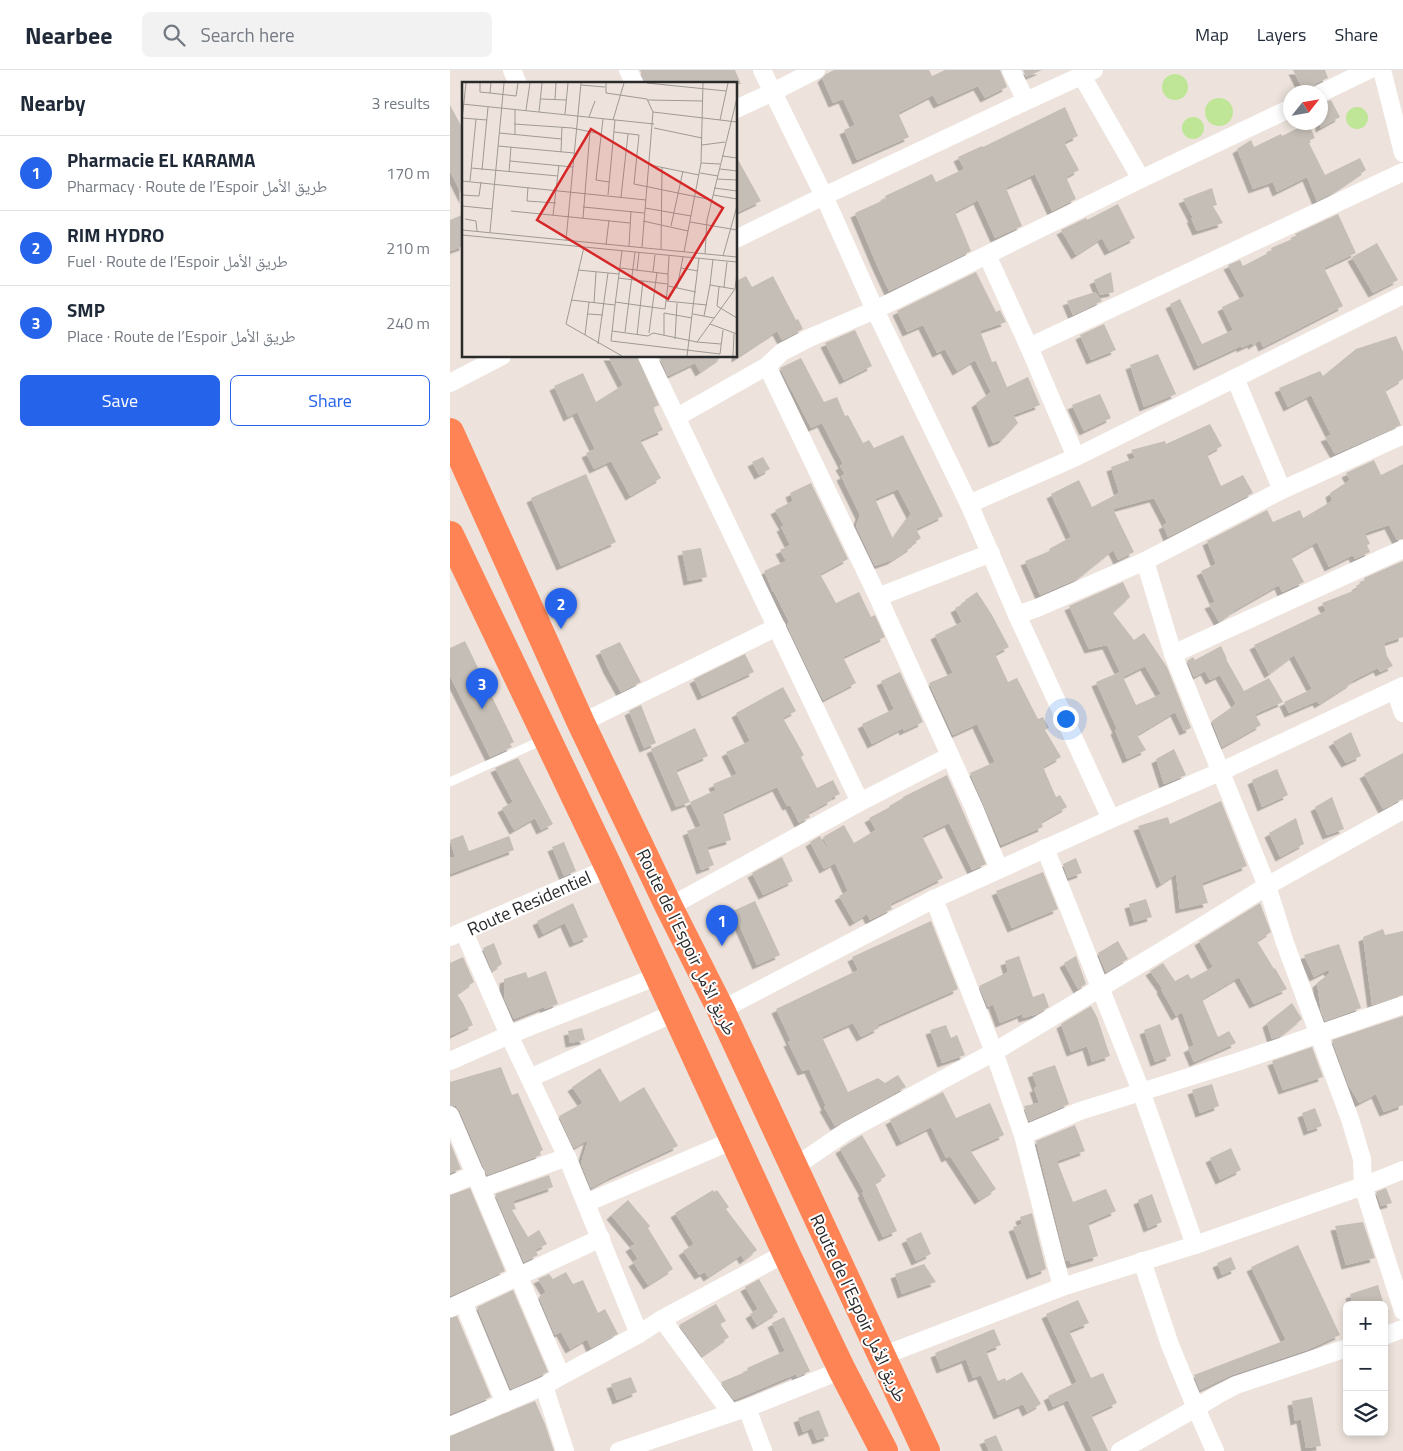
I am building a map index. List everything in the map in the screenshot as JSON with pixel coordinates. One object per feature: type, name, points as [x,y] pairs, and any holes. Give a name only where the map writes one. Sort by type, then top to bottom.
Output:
[{"type":"highway","name":"Route de l’Espoir طريق الأمل","points":[[450,432],[581,723],[669,907],[721,1010],[926,1451]]},
{"type":"highway","points":[[454,550],[609,868],[786,1253],[842,1370],[884,1451]]},
{"type":"street","points":[[512,70],[517,82]]},
{"type":"street","points":[[628,70],[634,82]]},
{"type":"street","points":[[762,70],[824,196],[875,310],[969,504],[1017,615],[1111,819]]},
{"type":"street","points":[[738,108],[816,70]]},
{"type":"street","points":[[1011,70],[1026,100]]},
{"type":"street","points":[[1328,89],[1369,70]]},
{"type":"street","points":[[1382,70],[1403,153]]},
{"type":"street","points":[[738,238],[1026,100],[1088,73],[1141,179]]},
{"type":"street","points":[[677,417],[766,366],[782,352],[809,338],[875,310],[1283,111]]},
{"type":"street","points":[[1029,347],[1403,172]]},
{"type":"street","points":[[987,255],[1076,457]]},
{"type":"street","points":[[969,504],[1076,457],[1403,295]]},
{"type":"street","points":[[450,383],[498,358]]},
{"type":"street","points":[[648,358],[860,802]]},
{"type":"street","points":[[766,366],[878,597],[974,808],[999,869]]},
{"type":"street","points":[[1235,378],[1282,490]]},
{"type":"street","points":[[1017,615],[1145,561],[1282,490],[1403,435]]},
{"type":"street","points":[[1173,654],[1403,549]]},
{"type":"street","points":[[878,597],[991,552]]},
{"type":"street","points":[[1145,561],[1173,654],[1267,886],[1285,943],[1356,1138],[1362,1159],[1363,1186],[1403,1311]]},
{"type":"street","points":[[581,723],[777,626]]},
{"type":"street","points":[[721,1010],[934,898],[1222,771],[1399,688],[1403,713]]},
{"type":"street","points":[[669,907],[860,802],[950,756]]},
{"type":"street","points":[[793,1168],[847,1131],[994,1052],[1267,886],[1403,810]]},
{"type":"street","points":[[1045,848],[1141,1091],[1195,1245]]},
{"type":"street","name":"Route Residentiel","points":[[457,935],[609,868]]},
{"type":"street","points":[[934,898],[994,1052],[1023,1135],[1062,1287]]},
{"type":"street","points":[[457,935],[509,1035],[567,1157],[639,1334]]},
{"type":"street","points":[[450,1061],[509,1035],[648,980],[658,974]]},
{"type":"street","points":[[1023,1135],[1080,1111],[1237,1062],[1403,1005]]},
{"type":"street","points":[[530,1078],[676,1012]]},
{"type":"street","points":[[450,1115],[561,1376]]},
{"type":"street","points":[[586,1203],[734,1140]]},
{"type":"street","points":[[450,1185],[479,1181],[567,1157]]},
{"type":"street","points":[[882,1356],[1062,1287],[1195,1245],[1403,1170]]},
{"type":"street","points":[[505,1402],[456,1305],[601,1238]]},
{"type":"street","points":[[450,1426],[544,1386],[639,1334],[662,1319],[786,1253]]},
{"type":"street","points":[[1142,1261],[1170,1345],[1216,1451]]},
{"type":"street","points":[[662,1319],[739,1410],[762,1451]]},
{"type":"street","points":[[1388,1335],[1403,1329]]},
{"type":"street","points":[[1120,1451],[1236,1385],[1343,1349]]},
{"type":"street","points":[[619,1451],[739,1410],[842,1370]]},
{"type":"street","points":[[544,1386],[565,1451]]},
{"type":"lane","points":[[450,782],[547,738]]},
{"type":"green space","points":[[1175,74],[1184,78],[1188,87],[1184,96],[1175,100],[1166,96],[1162,87],[1166,78]]},
{"type":"green space","points":[[1219,98],[1229,102],[1233,112],[1229,122],[1219,126],[1209,122],[1205,112],[1209,102]]},
{"type":"green space","points":[[1357,107],[1365,110],[1368,118],[1365,126],[1357,129],[1349,126],[1346,118],[1349,110]]},
{"type":"green space","points":[[1193,117],[1201,120],[1204,128],[1201,136],[1193,139],[1185,136],[1182,128],[1185,120]]},
{"type":"building","points":[[640,70],[735,70],[741,84],[738,84],[738,82],[644,82]]},
{"type":"building","points":[[834,70],[929,70],[932,76],[945,70],[1000,70],[1007,87],[985,98],[978,86],[938,104],[933,95],[898,113],[909,137],[857,160],[844,130],[855,125],[843,99],[833,103],[822,78]]},
{"type":"building","points":[[1023,70],[1042,70],[1026,77]]},
{"type":"building","points":[[1293,70],[1325,70],[1328,78],[1314,85],[1300,85]]},
{"type":"building","points":[[1331,100],[1340,117],[1328,124],[1328,101]]},
{"type":"building","points":[[450,105],[462,127],[462,195],[450,171]]},
{"type":"building","points":[[1065,107],[1078,136],[1064,142],[1079,170],[1066,177],[1076,199],[1052,211],[1035,174],[1006,188],[1022,226],[995,238],[978,200],[955,212],[971,251],[889,291],[855,213],[886,199],[885,196],[932,174],[936,182],[964,169],[958,157],[983,147]]},
{"type":"building","points":[[1294,130],[1311,130],[1315,138],[1308,141],[1325,175],[1360,158],[1366,170],[1317,201],[1307,177],[1277,192],[1273,182],[1253,189],[1237,149],[1251,140],[1254,147],[1281,134],[1282,136]]},
{"type":"building","points":[[738,160],[761,201],[738,212]]},
{"type":"building","points":[[1212,188],[1217,205],[1213,206],[1223,223],[1197,231],[1191,218],[1193,218],[1183,199]]},
{"type":"building","points":[[1118,204],[1135,238],[1109,251],[1102,238],[1076,255],[1061,230],[1086,218],[1087,220]]},
{"type":"building","points":[[1338,214],[1356,253],[1324,268],[1343,306],[1263,347],[1260,340],[1253,345],[1252,343],[1241,348],[1241,346],[1198,366],[1170,304],[1180,299],[1202,344],[1233,330],[1222,307],[1245,296],[1228,265],[1240,260],[1243,266],[1272,251],[1271,248],[1297,237],[1295,234]]},
{"type":"building","points":[[462,215],[462,247],[450,251],[450,220]]},
{"type":"building","points":[[1377,243],[1398,280],[1373,293],[1352,257]]},
{"type":"building","points":[[976,272],[996,312],[1000,310],[1006,322],[980,331],[992,362],[996,361],[1007,387],[1028,377],[1040,405],[1013,415],[1018,423],[1003,439],[993,443],[976,403],[991,392],[975,360],[957,371],[945,349],[937,353],[923,325],[907,332],[897,311]]},
{"type":"building","points":[[1111,272],[1114,292],[1100,295],[1094,280]]},
{"type":"building","points":[[746,276],[752,287],[773,276],[796,320],[798,319],[803,329],[782,340],[777,331],[738,357],[738,280]]},
{"type":"building","points":[[1095,292],[1102,301],[1073,315],[1067,301]]},
{"type":"building","points":[[1104,324],[1116,350],[1091,360],[1080,335]]},
{"type":"building","points":[[855,330],[872,366],[844,380],[825,343]]},
{"type":"building","points":[[1396,336],[1403,352],[1403,379],[1385,390],[1401,425],[1335,454],[1325,437],[1331,435],[1311,395],[1288,407],[1279,388],[1320,371],[1323,376],[1356,349]]},
{"type":"building","points":[[1158,354],[1176,394],[1144,407],[1130,365]]},
{"type":"building","points":[[609,358],[638,358],[659,405],[653,408],[663,430],[640,440],[661,478],[630,496],[611,461],[594,469],[586,453],[595,449],[577,412],[568,417],[554,386],[583,373],[596,402],[623,385]]},
{"type":"building","points":[[660,358],[720,358],[700,372],[695,363],[668,376]]},
{"type":"building","points":[[801,358],[824,402],[837,397],[845,416],[848,415],[863,443],[869,440],[874,448],[903,435],[943,516],[916,529],[921,538],[912,544],[912,547],[892,560],[875,566],[856,526],[860,515],[841,476],[845,474],[840,466],[843,464],[822,423],[811,428],[780,368]],"holes":[[[898,489],[911,514],[893,539],[875,499]]]},
{"type":"building","points":[[1100,394],[1111,418],[1084,431],[1072,405]]},
{"type":"building","points":[[1210,424],[1222,446],[1207,454],[1221,486],[1243,475],[1253,493],[1168,537],[1163,525],[1167,523],[1154,498],[1113,509],[1134,552],[1118,560],[1113,550],[1077,579],[1040,595],[1025,561],[1050,551],[1049,549],[1071,537],[1051,494],[1079,480],[1092,507],[1119,493],[1111,467],[1135,458],[1131,450],[1165,441],[1166,444]]},
{"type":"building","points":[[763,457],[770,469],[759,475],[752,462]]},
{"type":"building","points":[[1374,460],[1381,475],[1403,464],[1403,539],[1397,540],[1389,525],[1365,533],[1370,544],[1367,545],[1370,552],[1355,559],[1353,555],[1329,567],[1317,542],[1291,557],[1304,582],[1282,592],[1279,585],[1235,610],[1219,622],[1209,604],[1215,602],[1201,571],[1216,564],[1207,541],[1267,510],[1273,522],[1300,510],[1303,518],[1332,501],[1330,493],[1350,480],[1346,473]]},
{"type":"building","points":[[586,474],[616,542],[561,566],[531,498]]},
{"type":"building","points":[[811,483],[848,559],[820,574],[836,603],[859,592],[871,617],[875,615],[885,637],[843,657],[856,683],[823,700],[787,625],[789,622],[764,571],[786,561],[780,550],[790,545],[781,527],[784,526],[775,510],[793,501],[790,493]]},
{"type":"building","points":[[701,548],[707,577],[688,581],[682,551]]},
{"type":"building","points":[[1403,561],[1403,637],[1384,643],[1387,656],[1393,666],[1380,672],[1378,668],[1354,680],[1319,704],[1317,701],[1289,713],[1284,702],[1312,689],[1294,655],[1269,674],[1254,645],[1326,611],[1322,603],[1358,589],[1356,586],[1365,581],[1364,578]]},
{"type":"building","points":[[1123,582],[1130,597],[1113,613],[1134,640],[1144,633],[1167,667],[1191,728],[1184,731],[1175,712],[1137,735],[1146,750],[1127,759],[1115,730],[1117,729],[1096,682],[1120,672],[1107,645],[1089,649],[1069,606]],"holes":[[[1145,666],[1161,694],[1136,705],[1123,677]]]},
{"type":"building","points":[[977,592],[1009,647],[995,654],[1008,682],[1017,678],[1038,719],[1043,717],[1049,728],[1045,730],[1061,757],[1043,767],[1056,797],[1060,795],[1067,807],[1041,822],[1043,827],[1001,845],[970,773],[995,762],[977,724],[953,735],[929,683],[953,673],[935,635],[962,622],[955,608],[967,602],[965,600]]},
{"type":"building","points":[[465,641],[514,742],[510,744],[512,747],[490,757],[450,676],[450,648]]},
{"type":"building","points":[[620,642],[641,682],[621,692],[600,651]]},
{"type":"building","points":[[1221,646],[1244,691],[1269,678],[1283,702],[1255,714],[1261,725],[1222,747],[1212,721],[1236,704],[1220,675],[1210,680],[1205,671],[1194,677],[1187,661],[1193,657],[1195,660]]},
{"type":"building","points":[[745,654],[754,672],[702,696],[694,679]]},
{"type":"building","points":[[900,672],[923,722],[904,731],[903,728],[872,744],[862,724],[894,709],[881,681]]},
{"type":"building","points":[[783,687],[796,711],[783,718],[804,755],[801,757],[817,788],[833,780],[840,794],[808,813],[810,817],[799,823],[790,805],[787,806],[777,787],[723,812],[731,840],[707,847],[714,865],[701,870],[687,831],[701,826],[690,802],[716,790],[713,784],[737,774],[726,752],[750,741],[736,713]]},
{"type":"building","points":[[641,705],[656,743],[644,748],[629,711]]},
{"type":"building","points":[[695,728],[708,756],[676,770],[690,802],[676,807],[651,749]]},
{"type":"building","points":[[1351,732],[1361,756],[1346,763],[1333,742]]},
{"type":"building","points":[[1174,749],[1186,775],[1164,784],[1156,759]]},
{"type":"building","points":[[1403,753],[1403,799],[1383,809],[1364,774]]},
{"type":"building","points":[[518,758],[553,824],[541,830],[535,818],[514,830],[502,808],[513,802],[495,768]]},
{"type":"building","points":[[1277,769],[1288,795],[1262,807],[1252,780]]},
{"type":"building","points":[[947,775],[986,864],[972,870],[949,823],[922,836],[943,878],[890,904],[892,909],[870,920],[867,914],[854,922],[839,896],[848,891],[823,837],[844,825],[854,843],[876,830],[869,818],[890,807],[903,797]]},
{"type":"building","points":[[1332,797],[1344,829],[1327,835],[1315,807]]},
{"type":"building","points":[[1221,801],[1247,866],[1202,883],[1208,903],[1180,909],[1176,874],[1161,884],[1138,826],[1168,817],[1170,824]]},
{"type":"building","points":[[1296,818],[1304,844],[1280,857],[1269,833]]},
{"type":"building","points":[[463,835],[469,851],[509,836],[514,850],[450,874],[450,858],[455,857],[450,840]]},
{"type":"building","points":[[820,836],[835,863],[824,869],[810,842]]},
{"type":"building","points":[[564,842],[576,871],[564,876],[552,847]]},
{"type":"building","points":[[782,857],[793,881],[763,895],[752,873]]},
{"type":"building","points":[[1076,858],[1082,873],[1068,878],[1063,864]]},
{"type":"building","points":[[1043,872],[1058,909],[1012,928],[996,891]]},
{"type":"building","points":[[1146,899],[1152,917],[1134,922],[1129,904]]},
{"type":"building","points":[[755,901],[780,955],[757,965],[733,911]]},
{"type":"building","points":[[573,903],[588,937],[574,943],[565,923],[543,934],[537,921]]},
{"type":"building","points":[[1260,903],[1271,932],[1257,941],[1287,989],[1254,1004],[1239,977],[1202,999],[1218,1037],[1229,1031],[1236,1043],[1194,1062],[1188,1048],[1194,1045],[1182,1012],[1176,1016],[1162,988],[1150,971],[1163,963],[1175,981],[1188,974],[1191,979],[1213,967],[1199,941]]},
{"type":"building","points":[[931,921],[958,989],[877,1025],[879,1028],[861,1037],[853,1023],[822,1037],[848,1092],[878,1078],[885,1083],[898,1075],[906,1087],[835,1126],[824,1107],[826,1106],[809,1069],[802,1071],[788,1042],[791,1041],[776,1009],[858,970],[852,957]]},
{"type":"building","points":[[1383,929],[1385,935],[1403,931],[1403,995],[1372,1005],[1363,937]]},
{"type":"building","points":[[1118,941],[1128,959],[1106,972],[1098,953]]},
{"type":"building","points":[[494,943],[502,964],[492,971],[483,948]]},
{"type":"building","points":[[1339,944],[1361,1008],[1325,1021],[1321,1011],[1317,983],[1330,973],[1328,970],[1314,977],[1304,955]]},
{"type":"building","points":[[1019,956],[1033,997],[1044,993],[1049,1007],[1037,1014],[1023,1018],[1022,1014],[1000,1023],[993,1004],[988,1007],[979,986],[1008,972],[1005,961]]},
{"type":"building","points":[[1076,956],[1086,984],[1078,989],[1064,963]]},
{"type":"building","points":[[463,957],[474,982],[457,994],[473,1025],[450,1036],[450,963]]},
{"type":"building","points":[[546,971],[558,1004],[545,1009],[544,1007],[514,1019],[504,997],[504,979],[526,972],[528,978]]},
{"type":"building","points":[[1292,1003],[1302,1019],[1281,1036],[1272,1039],[1267,1023]]},
{"type":"building","points":[[1091,1006],[1097,1017],[1110,1056],[1092,1062],[1087,1046],[1071,1052],[1061,1024]]},
{"type":"building","points":[[1403,1016],[1403,1105],[1384,1112],[1376,1094],[1359,1103],[1349,1086],[1332,1040]]},
{"type":"building","points":[[1160,1024],[1171,1056],[1155,1062],[1144,1030]]},
{"type":"building","points":[[946,1025],[951,1038],[957,1035],[965,1055],[942,1063],[930,1030]]},
{"type":"building","points":[[582,1028],[585,1040],[570,1043],[568,1031]]},
{"type":"building","points":[[1312,1047],[1323,1077],[1283,1090],[1272,1061]]},
{"type":"building","points":[[1055,1065],[1069,1104],[1029,1121],[1024,1106],[1039,1103],[1034,1088],[1037,1087],[1032,1073]]},
{"type":"building","points":[[501,1067],[512,1095],[518,1093],[543,1150],[540,1152],[541,1155],[487,1175],[460,1111],[456,1106],[450,1105],[450,1082]]},
{"type":"building","points":[[600,1068],[620,1102],[644,1087],[678,1146],[591,1188],[581,1163],[588,1140],[574,1148],[559,1116],[583,1103],[572,1087]]},
{"type":"building","points":[[1212,1084],[1219,1106],[1200,1113],[1192,1090]]},
{"type":"building","points":[[943,1092],[956,1118],[990,1103],[1004,1135],[970,1150],[996,1189],[979,1200],[950,1156],[946,1158],[931,1127],[901,1142],[890,1120]]},
{"type":"building","points":[[1315,1108],[1322,1126],[1308,1131],[1302,1113]]},
{"type":"building","points":[[1075,1125],[1085,1151],[1057,1161],[1073,1202],[1106,1189],[1116,1211],[1088,1223],[1098,1256],[1071,1264],[1070,1260],[1066,1261],[1036,1141]]},
{"type":"building","points":[[862,1135],[886,1176],[875,1183],[897,1231],[883,1237],[862,1193],[864,1192],[840,1149]]},
{"type":"building","points":[[450,1142],[461,1169],[450,1173]]},
{"type":"building","points":[[1231,1148],[1241,1170],[1220,1180],[1210,1158]]},
{"type":"building","points":[[549,1175],[553,1187],[513,1201],[516,1209],[512,1210],[528,1237],[539,1230],[547,1244],[535,1250],[538,1255],[524,1262],[495,1194]]},
{"type":"building","points":[[470,1188],[505,1271],[450,1296],[450,1195]]},
{"type":"building","points":[[1386,1188],[1392,1203],[1381,1206],[1376,1192]]},
{"type":"building","points":[[713,1190],[714,1192],[717,1190],[729,1207],[726,1209],[757,1250],[744,1260],[741,1255],[708,1277],[705,1272],[699,1275],[683,1251],[694,1244],[675,1213]]},
{"type":"building","points":[[1152,1194],[1162,1222],[1148,1228],[1138,1200]]},
{"type":"building","points":[[628,1200],[650,1226],[648,1228],[673,1269],[648,1285],[633,1262],[638,1259],[630,1247],[635,1244],[611,1215]]},
{"type":"building","points":[[1032,1213],[1046,1269],[1031,1275],[1013,1227],[1022,1224],[1020,1217]]},
{"type":"building","points":[[1363,1222],[1375,1258],[1346,1265],[1335,1226]]},
{"type":"building","points":[[921,1232],[931,1254],[916,1261],[906,1239]]},
{"type":"building","points":[[1298,1245],[1340,1335],[1307,1350],[1232,1375],[1200,1390],[1194,1375],[1286,1340],[1251,1267]]},
{"type":"building","points":[[1231,1257],[1236,1269],[1222,1275],[1217,1263]]},
{"type":"building","points":[[924,1264],[936,1282],[902,1294],[895,1274]]},
{"type":"building","points":[[566,1272],[573,1284],[583,1280],[598,1313],[605,1309],[618,1334],[591,1348],[587,1339],[570,1349],[561,1332],[555,1335],[539,1297],[546,1292],[538,1279],[549,1274],[553,1279]]},
{"type":"building","points":[[759,1279],[778,1312],[757,1325],[750,1314],[758,1309],[745,1287]]},
{"type":"building","points":[[1378,1285],[1383,1301],[1352,1301],[1350,1294]]},
{"type":"building","points":[[513,1290],[548,1372],[511,1389],[477,1307]]},
{"type":"building","points":[[1078,1300],[1089,1323],[1069,1331],[1091,1378],[1103,1373],[1117,1403],[1091,1415],[1108,1451],[1092,1451],[1068,1400],[1053,1407],[1048,1396],[1077,1382],[1046,1314]]},
{"type":"building","points":[[716,1304],[726,1321],[720,1324],[729,1337],[702,1356],[679,1325]]},
{"type":"building","points":[[457,1316],[491,1397],[450,1414],[450,1318]]},
{"type":"building","points":[[784,1317],[810,1371],[797,1377],[796,1374],[734,1400],[721,1382],[748,1371],[747,1368],[785,1351],[772,1323]]},
{"type":"building","points":[[994,1329],[1001,1345],[986,1351],[998,1381],[1005,1378],[1006,1381],[1022,1372],[1041,1404],[1027,1412],[1023,1404],[998,1415],[981,1375],[973,1378],[966,1359],[941,1369],[935,1353]]},
{"type":"building","points":[[631,1377],[637,1392],[617,1400],[611,1384]]},
{"type":"building","points":[[1312,1397],[1321,1446],[1306,1448],[1301,1419],[1295,1421],[1292,1401]]},
{"type":"building","points":[[535,1401],[554,1451],[450,1451],[450,1436]]},
{"type":"building","points":[[819,1410],[829,1436],[817,1440],[812,1428],[803,1432],[798,1418]]},
{"type":"building","points":[[996,1435],[1003,1451],[989,1451],[984,1440]]},
{"type":"place","name":"RIM HYDRO","points":[[561,629]]},
{"type":"place","name":"SMP","points":[[482,709]]},
{"type":"place","name":"Pharmacie EL KARAMA","points":[[722,946]]}]
